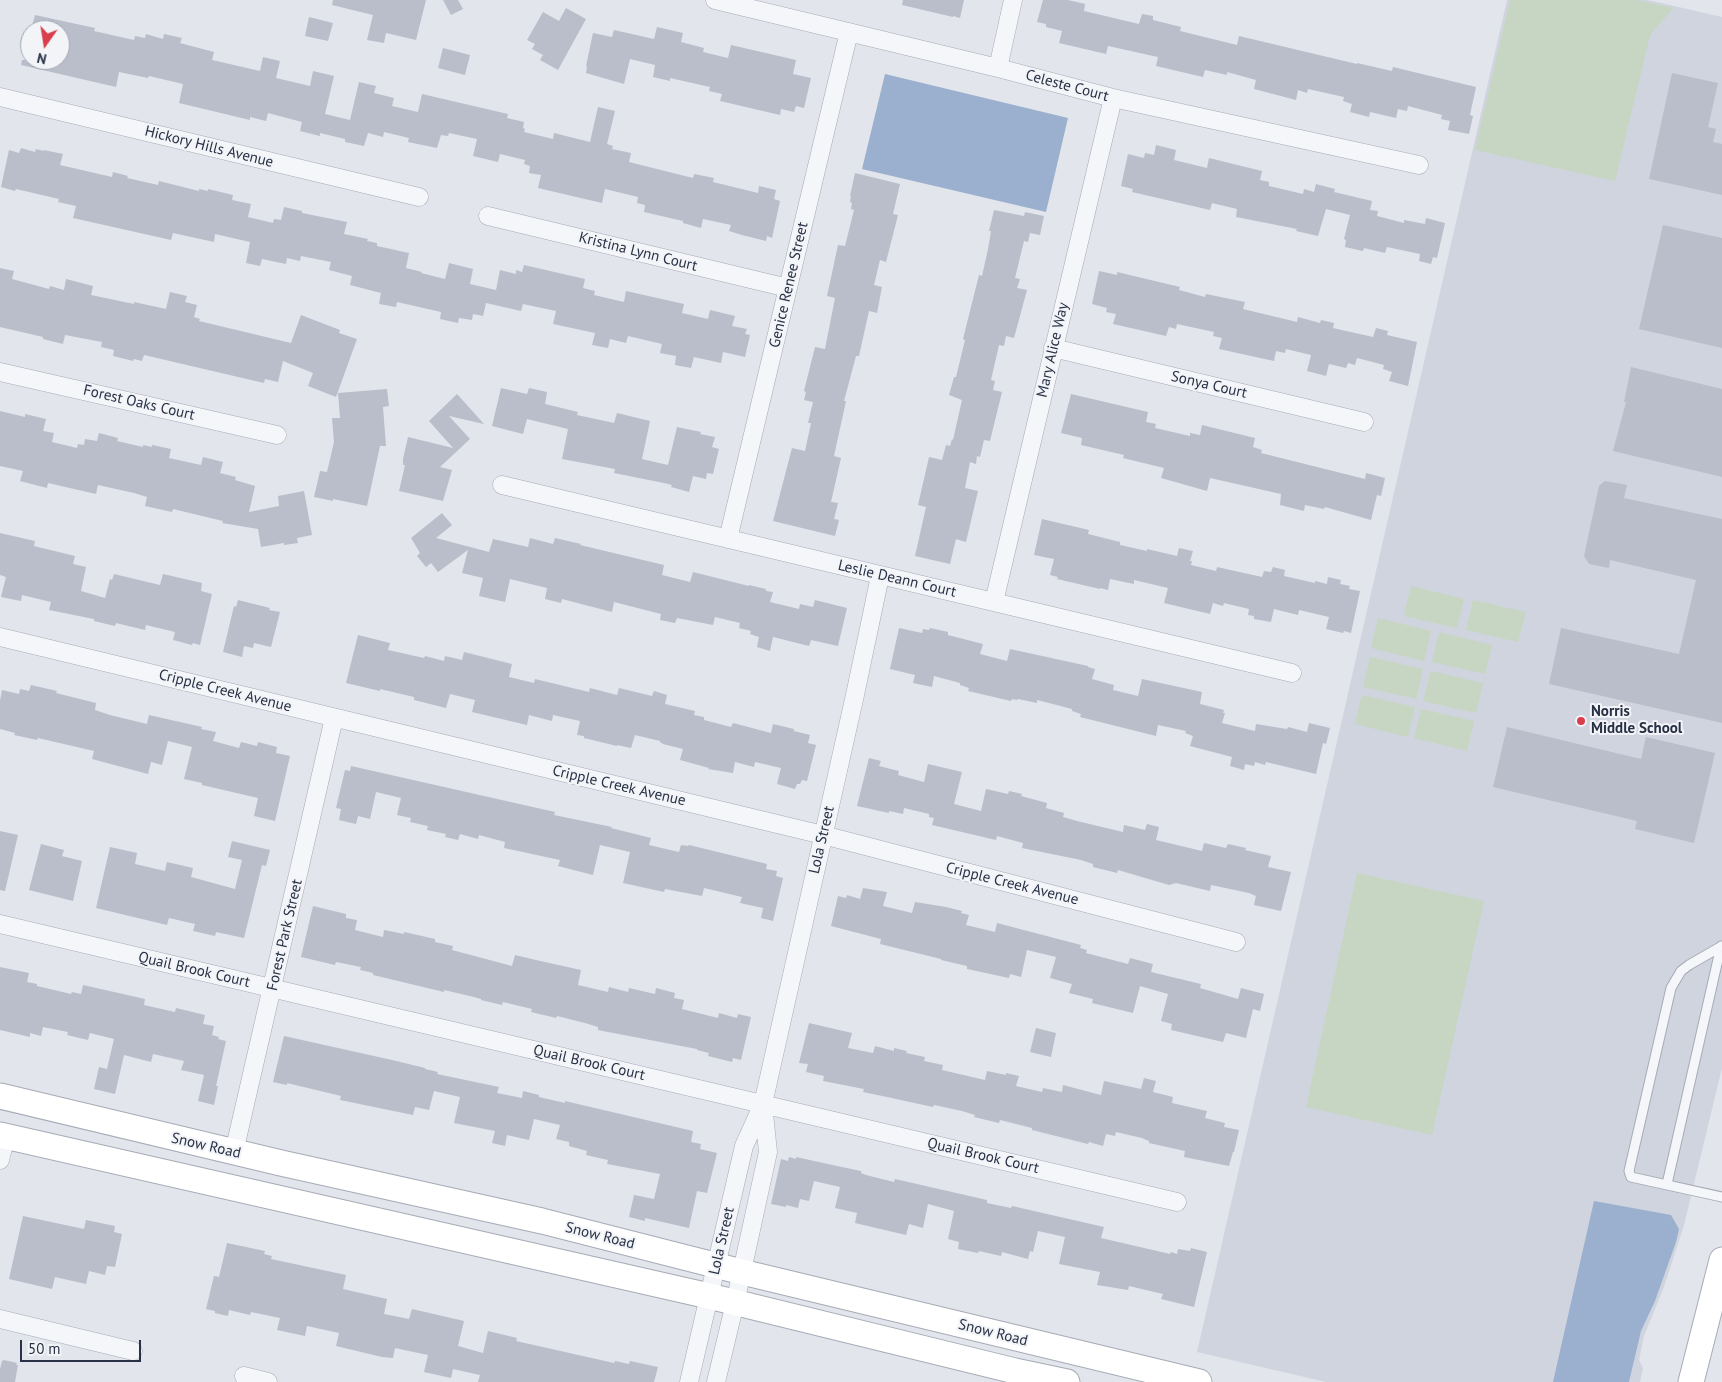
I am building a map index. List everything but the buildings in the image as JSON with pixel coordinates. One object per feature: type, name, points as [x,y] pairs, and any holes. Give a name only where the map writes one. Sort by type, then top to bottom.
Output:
[{"type":"main road","name":"Snow Road","points":[[0,1096],[234,1152],[542,1221],[742,1272],[1199,1382]]},
{"type":"main road","points":[[2,1143],[709,1296],[1067,1382]]},
{"type":"main road","points":[[1691,1382],[1722,1260]]},
{"type":"street","name":"Celeste Court","points":[[715,0],[998,68],[1113,98],[1419,165]]},
{"type":"street","points":[[998,68],[1013,0]]},
{"type":"street","name":"Genice Renee Street","points":[[728,539],[849,32]]},
{"type":"street","name":"Hickory Hills Avenue","points":[[0,97],[419,198]]},
{"type":"street","name":"Mary Alice Way","points":[[994,602],[1113,98]]},
{"type":"street","name":"Kristina Lynn Court","points":[[488,216],[788,288]]},
{"type":"street","name":"Sonya Court","points":[[1053,348],[1364,422]]},
{"type":"street","name":"Forest Oaks Court","points":[[0,372],[278,435]]},
{"type":"street","name":"Leslie Deann Court","points":[[502,484],[1292,674]]},
{"type":"street","name":"Lola Street","points":[[689,1382],[744,1146],[763,1104],[880,576]]},
{"type":"street","name":"Cripple Creek Avenue","points":[[0,637],[823,835],[1236,942]]},
{"type":"street","name":"Forest Park Street","points":[[234,1152],[334,718]]},
{"type":"street","name":"Quail Brook Court","points":[[0,924],[1177,1202]]},
{"type":"street","name":"Lola Street","points":[[716,1382],[768,1152],[763,1104]]},
{"type":"street","points":[[0,1319],[132,1350]]},
{"type":"street","points":[[244,1376],[268,1382]]},
{"type":"lane","points":[[1722,946],[1688,965],[1681,971],[1671,988],[1628,1171],[1631,1176],[1722,1197]]},
{"type":"lane","points":[[1667,1184],[1722,946]]},
{"type":"shaded area","points":[[1507,0],[1648,0],[1722,17],[1722,1068],[1684,1225],[1664,1287],[1644,1336],[1639,1360],[1643,1368],[1640,1382],[1326,1382],[1197,1352]]},
{"type":"green space","points":[[1510,0],[1636,0],[1673,8],[1650,35],[1615,181],[1475,150]]},
{"type":"green space","points":[[1411,586],[1464,599],[1457,628],[1404,616]]},
{"type":"green space","points":[[1473,600],[1526,612],[1518,642],[1466,630]]},
{"type":"green space","points":[[1378,618],[1431,631],[1424,661],[1371,648]]},
{"type":"green space","points":[[1439,632],[1492,645],[1485,674],[1432,662]]},
{"type":"green space","points":[[1370,657],[1423,669],[1416,699],[1363,687]]},
{"type":"green space","points":[[1431,671],[1483,683],[1476,713],[1423,701]]},
{"type":"green space","points":[[1362,695],[1415,707],[1408,737],[1355,724]]},
{"type":"green space","points":[[1421,709],[1474,721],[1467,751],[1414,738]]},
{"type":"green space","points":[[1357,873],[1484,901],[1432,1135],[1306,1107]]},
{"type":"water","points":[[885,74],[1068,118],[1046,212],[862,169]]},
{"type":"water","points":[[1594,1201],[1671,1215],[1679,1229],[1655,1301],[1641,1331],[1629,1382],[1553,1382]]},
{"type":"place","name":"Norris Middle School","points":[[1581,721]]}]
